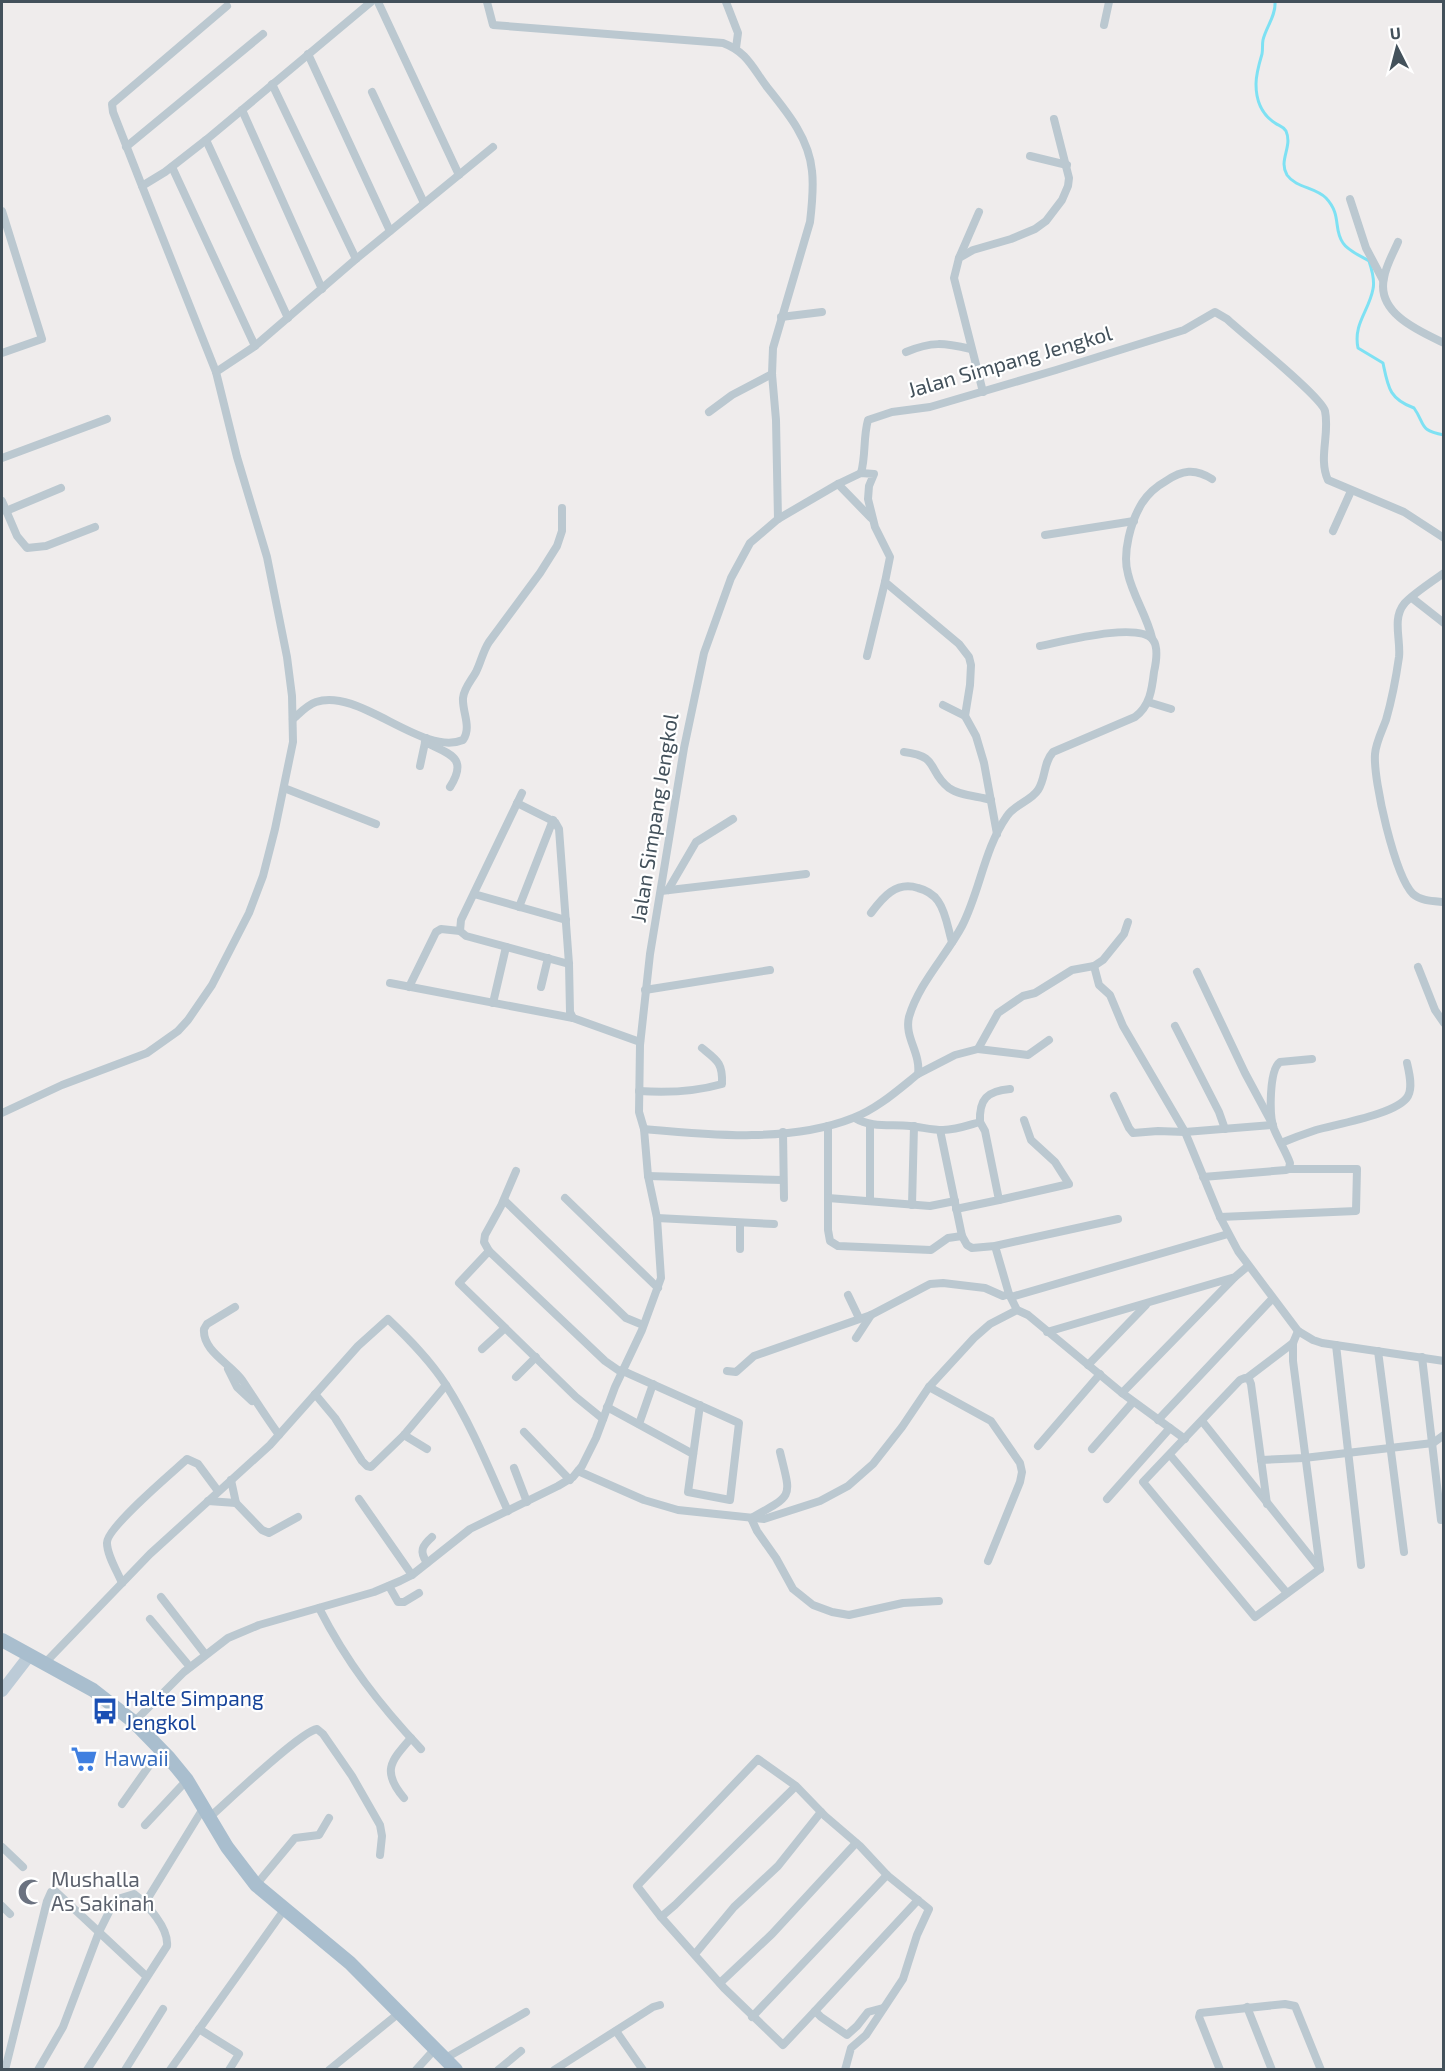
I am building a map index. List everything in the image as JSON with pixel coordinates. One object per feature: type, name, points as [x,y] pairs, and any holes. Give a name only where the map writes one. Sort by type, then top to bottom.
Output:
[{"type":"main road","points":[[2,1640],[93,1690],[134,1722],[187,1780],[234,1857],[256,1885],[350,1963],[456,2070]]},
{"type":"street","points":[[142,186],[172,167],[206,140],[371,2]]},
{"type":"street","points":[[378,2],[459,175]]},
{"type":"street","points":[[487,2],[493,25],[723,43],[736,48],[747,57],[794,121],[808,153],[812,169],[813,201],[810,222],[773,348],[778,519]]},
{"type":"street","points":[[726,2],[738,33],[736,48]]},
{"type":"street","points":[[1104,24],[1109,2]]},
{"type":"street","points":[[2,1113],[63,1085],[147,1053],[169,1038],[188,1020],[212,985],[249,913],[263,876],[284,788],[292,742],[293,719],[286,657],[272,583],[216,372],[126,147],[112,104],[227,6]]},
{"type":"street","points":[[126,147],[263,34]]},
{"type":"street","points":[[308,54],[390,231]]},
{"type":"street","points":[[272,84],[356,259]]},
{"type":"street","points":[[372,92],[424,203]]},
{"type":"street","points":[[242,110],[322,289]]},
{"type":"street","points":[[959,258],[980,247],[1029,232],[1046,221],[1066,192],[1069,178],[1067,165],[1054,119]]},
{"type":"street","points":[[206,140],[288,318]]},
{"type":"street","points":[[216,372],[255,346],[356,259],[493,147]]},
{"type":"street","points":[[1030,156],[1067,165]]},
{"type":"street","points":[[172,167],[255,346]]},
{"type":"street","points":[[1350,199],[1366,248],[1383,280],[1387,301],[1412,327],[1443,343]]},
{"type":"street","points":[[2,211],[42,339],[2,353]]},
{"type":"street","points":[[979,212],[959,258],[954,278],[983,392]]},
{"type":"street","points":[[1383,280],[1398,242]]},
{"type":"street","points":[[781,317],[822,312]]},
{"type":"street","name":"Jalan Simpang Jengkol","points":[[134,1722],[216,1645],[239,1632],[389,1586],[412,1575],[470,1529],[570,1480],[589,1452],[661,1278],[657,1218],[648,1176],[644,1130],[639,1112],[640,1042],[645,990],[665,891],[684,748],[704,653],[717,612],[742,554],[750,543],[778,519],[861,473],[865,459],[864,433],[868,420],[892,412],[930,407],[983,392],[1184,330],[1215,312],[1227,319],[1297,379],[1325,408],[1324,472],[1328,480],[1404,512],[1443,538]]},
{"type":"street","points":[[906,352],[939,343],[971,349]]},
{"type":"street","points":[[709,412],[732,395],[772,374]]},
{"type":"street","points":[[2,458],[106,419]]},
{"type":"street","points":[[918,1074],[920,1063],[907,1031],[912,1008],[967,914],[997,834],[1010,812],[1038,791],[1047,762],[1053,752],[1126,722],[1139,715],[1148,702],[1156,661],[1155,644],[1126,567],[1134,521],[1143,502],[1166,480],[1178,474],[1194,471],[1212,479]]},
{"type":"street","points":[[861,473],[874,474],[869,486],[868,499],[872,519],[890,557],[867,656]]},
{"type":"street","points":[[838,484],[872,519]]},
{"type":"street","points":[[61,488],[3,505],[21,542],[32,549],[95,527]]},
{"type":"street","points":[[1333,531],[1351,491]]},
{"type":"street","points":[[426,740],[458,742],[464,738],[467,730],[463,697],[466,688],[489,642],[557,546],[562,531],[562,508]]},
{"type":"street","points":[[1045,535],[1134,521]]},
{"type":"street","points":[[1443,573],[1403,604],[1397,630],[1400,644],[1399,657],[1386,721],[1376,749],[1376,778],[1394,853],[1405,882],[1412,893],[1422,899],[1443,902]]},
{"type":"street","points":[[885,582],[965,650],[970,661],[971,673],[965,716]]},
{"type":"street","points":[[1412,598],[1443,623]]},
{"type":"street","points":[[1040,646],[1096,635],[1130,632],[1152,638]]},
{"type":"street","points":[[293,719],[306,707],[318,701],[340,700],[426,740],[452,757],[458,764],[458,773],[450,787]]},
{"type":"street","points":[[1148,702],[1171,709]]},
{"type":"street","points":[[943,705],[965,716],[976,736],[981,750],[997,834]]},
{"type":"street","points":[[420,766],[426,740]]},
{"type":"street","points":[[904,752],[922,755],[929,759],[950,789],[991,800]]},
{"type":"street","points":[[284,788],[376,824]]},
{"type":"street","points":[[460,931],[460,924],[522,793]]},
{"type":"street","points":[[517,803],[557,823],[566,920],[570,1012],[573,1018]]},
{"type":"street","points":[[665,891],[696,843],[733,819]]},
{"type":"street","points":[[519,907],[553,820]]},
{"type":"street","points":[[665,891],[806,874]]},
{"type":"street","points":[[871,913],[884,896],[893,889],[906,886],[920,888],[938,900],[952,942]]},
{"type":"street","points":[[474,894],[566,920]]},
{"type":"street","points":[[978,1049],[994,1018],[1005,1007],[1023,996],[1035,993],[1072,970],[1094,966],[1103,960],[1114,947],[1128,922]]},
{"type":"street","points":[[409,987],[436,932],[441,929],[460,931],[466,936],[569,964]]},
{"type":"street","points":[[494,1003],[506,947]]},
{"type":"street","points":[[541,987],[548,958]]},
{"type":"street","points":[[1094,966],[1099,985],[1110,995],[1123,1026],[1185,1132],[1228,1234],[1248,1266],[1298,1331],[1313,1340],[1336,1345],[1443,1361]]},
{"type":"street","points":[[1418,968],[1435,1010],[1443,1023]]},
{"type":"street","points":[[645,990],[770,970]]},
{"type":"street","points":[[1197,972],[1245,1073],[1273,1125],[1290,1163],[1290,1168]]},
{"type":"street","points":[[390,983],[573,1018],[640,1042]]},
{"type":"street","points":[[1175,1026],[1219,1112],[1225,1129]]},
{"type":"street","points":[[644,1130],[733,1136],[828,1126],[855,1118],[883,1101],[918,1074],[955,1055],[978,1049],[1028,1054],[1049,1040]]},
{"type":"street","points":[[639,1091],[682,1092],[722,1084],[720,1064],[702,1048]]},
{"type":"street","points":[[1273,1125],[1272,1095],[1277,1064],[1282,1061],[1312,1059]]},
{"type":"street","points":[[1281,1143],[1312,1131],[1364,1119],[1400,1104],[1410,1092],[1407,1063]]},
{"type":"street","points":[[999,1200],[985,1131],[980,1122],[981,1103],[987,1096],[1010,1089]]},
{"type":"street","points":[[1114,1096],[1133,1133],[1185,1132],[1273,1125]]},
{"type":"street","points":[[855,1118],[862,1123],[940,1130],[980,1122]]},
{"type":"street","points":[[828,1198],[930,1206],[956,1205],[999,1200],[1069,1184],[1055,1162],[1031,1140],[1024,1120]]},
{"type":"street","points":[[870,1124],[870,1202]]},
{"type":"street","points":[[828,1126],[830,1242],[838,1246],[931,1250],[948,1238],[962,1236]]},
{"type":"street","points":[[912,1205],[914,1126]]},
{"type":"street","points":[[940,1130],[962,1236],[972,1248],[995,1246],[1118,1219]]},
{"type":"street","points":[[783,1132],[784,1198]]},
{"type":"street","points":[[1203,1177],[1290,1168],[1357,1169],[1356,1210],[1220,1217]]},
{"type":"street","points":[[516,1171],[486,1235],[484,1242],[489,1251],[605,1361],[618,1370],[653,1384],[700,1405],[739,1423],[730,1500],[688,1492],[700,1405]]},
{"type":"street","points":[[648,1176],[783,1180]]},
{"type":"street","points":[[565,1198],[658,1288]]},
{"type":"street","points":[[504,1200],[626,1318],[643,1325]]},
{"type":"street","points":[[657,1218],[774,1224]]},
{"type":"street","points":[[740,1222],[740,1249]]},
{"type":"street","points":[[727,1371],[736,1372],[754,1356],[871,1315],[930,1284],[966,1285],[985,1288],[1003,1296],[1010,1295],[1228,1234]]},
{"type":"street","points":[[995,1246],[1017,1310],[1028,1315],[1133,1402],[1185,1439]]},
{"type":"street","points":[[489,1251],[459,1283],[603,1419]]},
{"type":"street","points":[[1122,1393],[1235,1276],[1248,1266]]},
{"type":"street","points":[[1047,1332],[1235,1276]]},
{"type":"street","points":[[848,1296],[860,1318]]},
{"type":"street","points":[[1158,1420],[1272,1299]]},
{"type":"street","points":[[1088,1365],[1148,1302]]},
{"type":"street","points":[[235,1308],[207,1324],[203,1331],[208,1344],[228,1368],[240,1378],[279,1435]]},
{"type":"street","points":[[578,1471],[644,1500],[678,1510],[764,1520],[792,1512],[820,1501],[848,1486],[873,1464],[929,1387],[974,1338],[990,1324],[1017,1310]]},
{"type":"street","points":[[856,1338],[871,1315]]},
{"type":"street","points":[[44,1664],[122,1582],[279,1435],[358,1346],[388,1319],[423,1354],[446,1385],[474,1437],[508,1510]]},
{"type":"street","points":[[482,1349],[505,1328]]},
{"type":"street","points":[[1298,1331],[1293,1343],[1293,1361],[1320,1569]]},
{"type":"street","points":[[1293,1343],[1247,1378],[1240,1380],[1143,1482],[1255,1617],[1320,1569]]},
{"type":"street","points":[[1336,1345],[1361,1564]]},
{"type":"street","points":[[1378,1351],[1404,1552]]},
{"type":"street","points":[[516,1377],[536,1357]]},
{"type":"street","points":[[1422,1357],[1441,1520]]},
{"type":"street","points":[[1038,1446],[1100,1374]]},
{"type":"street","points":[[1247,1378],[1251,1384],[1267,1504]]},
{"type":"street","points":[[639,1425],[653,1384]]},
{"type":"street","points":[[315,1394],[335,1418],[367,1466],[371,1467],[404,1435],[446,1385]]},
{"type":"street","points":[[929,1387],[991,1421],[1020,1463],[1022,1472],[1020,1482],[988,1561]]},
{"type":"street","points":[[1092,1449],[1133,1402]]},
{"type":"street","points":[[607,1407],[693,1454]]},
{"type":"street","points":[[1202,1421],[1320,1569]]},
{"type":"street","points":[[1107,1499],[1170,1428]]},
{"type":"street","points":[[524,1432],[570,1480]]},
{"type":"street","points":[[404,1435],[427,1449]]},
{"type":"street","points":[[1261,1460],[1304,1458],[1433,1443],[1443,1435]]},
{"type":"street","points":[[751,1518],[782,1502],[788,1488],[788,1478],[780,1452]]},
{"type":"street","points":[[1170,1455],[1287,1593]]},
{"type":"street","points":[[122,1582],[107,1543],[110,1532],[121,1520],[187,1459],[198,1464],[218,1491]]},
{"type":"street","points":[[514,1468],[527,1502]]},
{"type":"street","points":[[231,1480],[236,1503],[267,1533],[274,1532],[298,1517]]},
{"type":"street","points":[[360,1499],[412,1575]]},
{"type":"street","points":[[208,1501],[236,1503]]},
{"type":"street","points":[[751,1518],[763,1542],[776,1558],[793,1589],[813,1605],[849,1615],[903,1603],[939,1601]]},
{"type":"street","points":[[427,1563],[422,1548],[432,1537]]},
{"type":"street","points":[[389,1586],[398,1602],[404,1602],[418,1593]]},
{"type":"street","points":[[161,1598],[206,1654]]},
{"type":"street","points":[[320,1608],[341,1649],[366,1686],[421,1749]]},
{"type":"street","points":[[150,1619],[190,1667]]},
{"type":"street","points":[[2,1691],[29,1656]]},
{"type":"street","points":[[145,1903],[207,1812],[309,1731],[317,1729],[323,1734],[352,1776],[378,1820],[382,1833],[380,1855]]},
{"type":"street","points":[[404,1798],[394,1785],[390,1770],[396,1755],[411,1738]]},
{"type":"street","points":[[122,1804],[161,1749]]},
{"type":"street","points":[[845,2070],[851,2049],[866,2034],[903,1979],[917,1935],[929,1909],[918,1900],[887,1875],[796,1786],[758,1759],[637,1886],[661,1917],[720,1983],[783,2045],[918,1900]]},
{"type":"street","points":[[145,1825],[187,1780]]},
{"type":"street","points":[[661,1917],[796,1786]]},
{"type":"street","points":[[695,1954],[734,1907],[778,1866],[821,1812]]},
{"type":"street","points":[[256,1885],[295,1838],[319,1835],[329,1818]]},
{"type":"street","points":[[720,1983],[772,1934],[856,1843]]},
{"type":"street","points":[[2,1847],[23,1867]]},
{"type":"street","points":[[752,2017],[887,1875]]},
{"type":"street","points":[[5,2070],[51,1892],[55,1891],[60,1895],[146,1976]]},
{"type":"street","points":[[38,2070],[63,2027],[99,1932],[111,1908],[121,1898],[134,1894],[145,1903],[165,1933],[168,1944],[87,2070]]},
{"type":"street","points":[[2,1906],[10,1914]]},
{"type":"street","points":[[171,2070],[284,1910]]},
{"type":"street","points":[[1220,2070],[1199,2018],[1200,2013],[1285,2004],[1294,2006],[1321,2070]]},
{"type":"street","points":[[554,2070],[652,2007],[660,2005]]},
{"type":"street","points":[[1247,2007],[1272,2070]]},
{"type":"street","points":[[815,2011],[847,2035],[868,2012],[883,2008]]},
{"type":"street","points":[[125,2069],[163,2009]]},
{"type":"street","points":[[416,2070],[439,2054],[526,2012]]},
{"type":"street","points":[[329,2070],[399,2013]]},
{"type":"street","points":[[199,2029],[238,2054],[229,2070]]},
{"type":"street","points":[[616,2031],[643,2070]]},
{"type":"street","points":[[498,2070],[521,2051]]},
{"type":"waterway","points":[[1275,2],[1274,12],[1263,40],[1257,76],[1258,101],[1270,119],[1286,131],[1288,143],[1284,164],[1287,175],[1295,183],[1322,194],[1326,198],[1334,210],[1338,232],[1345,246],[1369,261],[1374,286],[1359,325],[1358,348],[1383,363],[1391,391],[1399,401],[1414,408],[1426,429],[1444,435]]},
{"type":"place","name":"Halte Simpang Jengkol","points":[[105,1711]]},
{"type":"place","name":"Hawaii","points":[[84,1759]]},
{"type":"place","name":"Mushalla As Sakinah","points":[[31,1892]]}]
